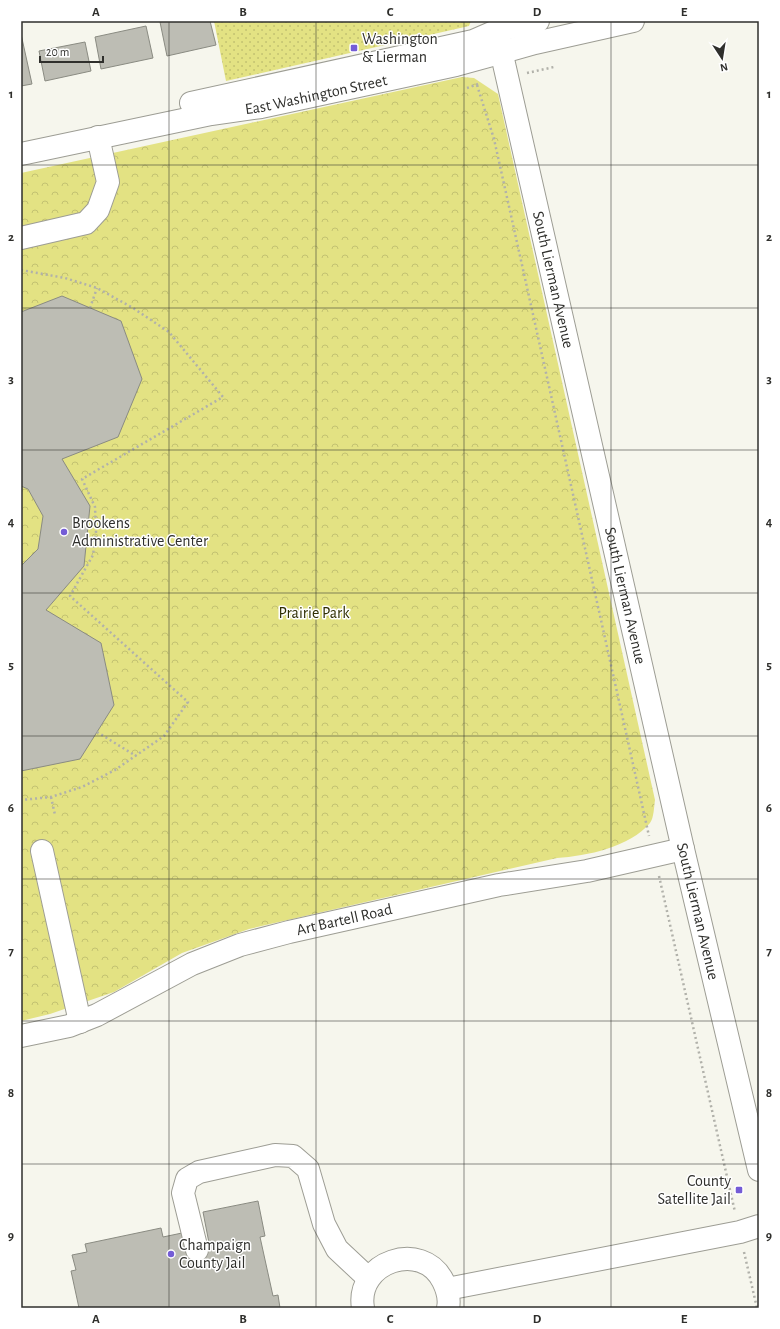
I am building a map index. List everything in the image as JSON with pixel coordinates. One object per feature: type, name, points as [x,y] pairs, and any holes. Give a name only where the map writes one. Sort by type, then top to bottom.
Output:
[{"type":"street","name":"East Washington Street","points":[[21,141],[473,41],[497,35],[538,21]]},
{"type":"street","name":"East Washington Street","points":[[21,154],[211,114],[261,107],[456,65],[497,35],[633,21]]},
{"type":"street","name":"South Lierman Avenue","points":[[497,35],[683,850],[759,1170]]},
{"type":"street","points":[[21,238],[86,223],[98,210],[108,182],[98,137]]},
{"type":"street","name":"Art Bartell Road","points":[[21,1036],[80,1022],[125,1001],[192,964],[240,945],[289,932],[499,885],[587,871],[683,850]]},
{"type":"street","points":[[42,851],[80,1022]]},
{"type":"street","points":[[198,1250],[183,1193],[187,1179],[199,1172],[275,1155],[292,1156],[308,1169],[324,1224],[337,1249],[368,1278]]},
{"type":"street","points":[[363,1308],[363,1292],[368,1278],[378,1268],[390,1261],[404,1258],[418,1260],[431,1266],[441,1276],[447,1298],[740,1232],[759,1226]]},
{"type":"path","points":[[538,70],[554,67]]},
{"type":"path","points":[[467,88],[481,82]]},
{"type":"path","points":[[477,85],[494,139],[647,827]]},
{"type":"path","points":[[21,270],[65,278],[98,288],[133,308],[169,332],[223,397],[82,479],[95,507],[96,532],[93,555],[70,596],[188,702],[164,736],[136,756],[82,787],[51,797],[21,800]]},
{"type":"path","points":[[90,308],[98,288]]},
{"type":"path","points":[[97,732],[136,756]]},
{"type":"path","points":[[51,797],[55,815]]},
{"type":"path","points":[[663,893],[735,1213]]},
{"type":"path","points":[[747,1263],[757,1308]]},
{"type":"green space","points":[[214,21],[471,21],[469,26],[226,81]]},
{"type":"green space","name":"Prairie Park","points":[[462,77],[474,78],[498,94],[655,800],[651,821],[631,838],[607,849],[581,855],[557,858],[249,929],[182,953],[114,992],[50,1014],[21,1021],[21,173]]},
{"type":"building","points":[[210,21],[216,45],[167,56],[160,22]]},
{"type":"building","points":[[146,26],[153,58],[101,69],[95,37]]},
{"type":"building","points":[[21,34],[32,84],[21,86]]},
{"type":"building","points":[[85,42],[91,71],[45,81],[39,51]]},
{"type":"building","name":"Brookens Administrative Center","points":[[62,296],[121,321],[142,379],[118,437],[62,459],[90,506],[84,566],[46,610],[101,643],[114,705],[80,759],[21,771],[21,566],[38,549],[43,516],[28,489],[21,486],[21,312]]},
{"type":"building","name":"Champaign County Jail","points":[[258,1201],[265,1236],[260,1237],[273,1296],[278,1295],[280,1308],[79,1308],[71,1271],[76,1270],[72,1255],[87,1252],[85,1244],[161,1228],[163,1237],[182,1233],[186,1253],[210,1248],[203,1212]]},
{"type":"place","name":"Washington & Lierman","points":[[354,48]]},
{"type":"place","name":"Brookens Administrative Center","points":[[64,532]]},
{"type":"place","name":"County Satellite Jail","points":[[739,1190]]},
{"type":"place","name":"Champaign County Jail","points":[[171,1254]]}]
